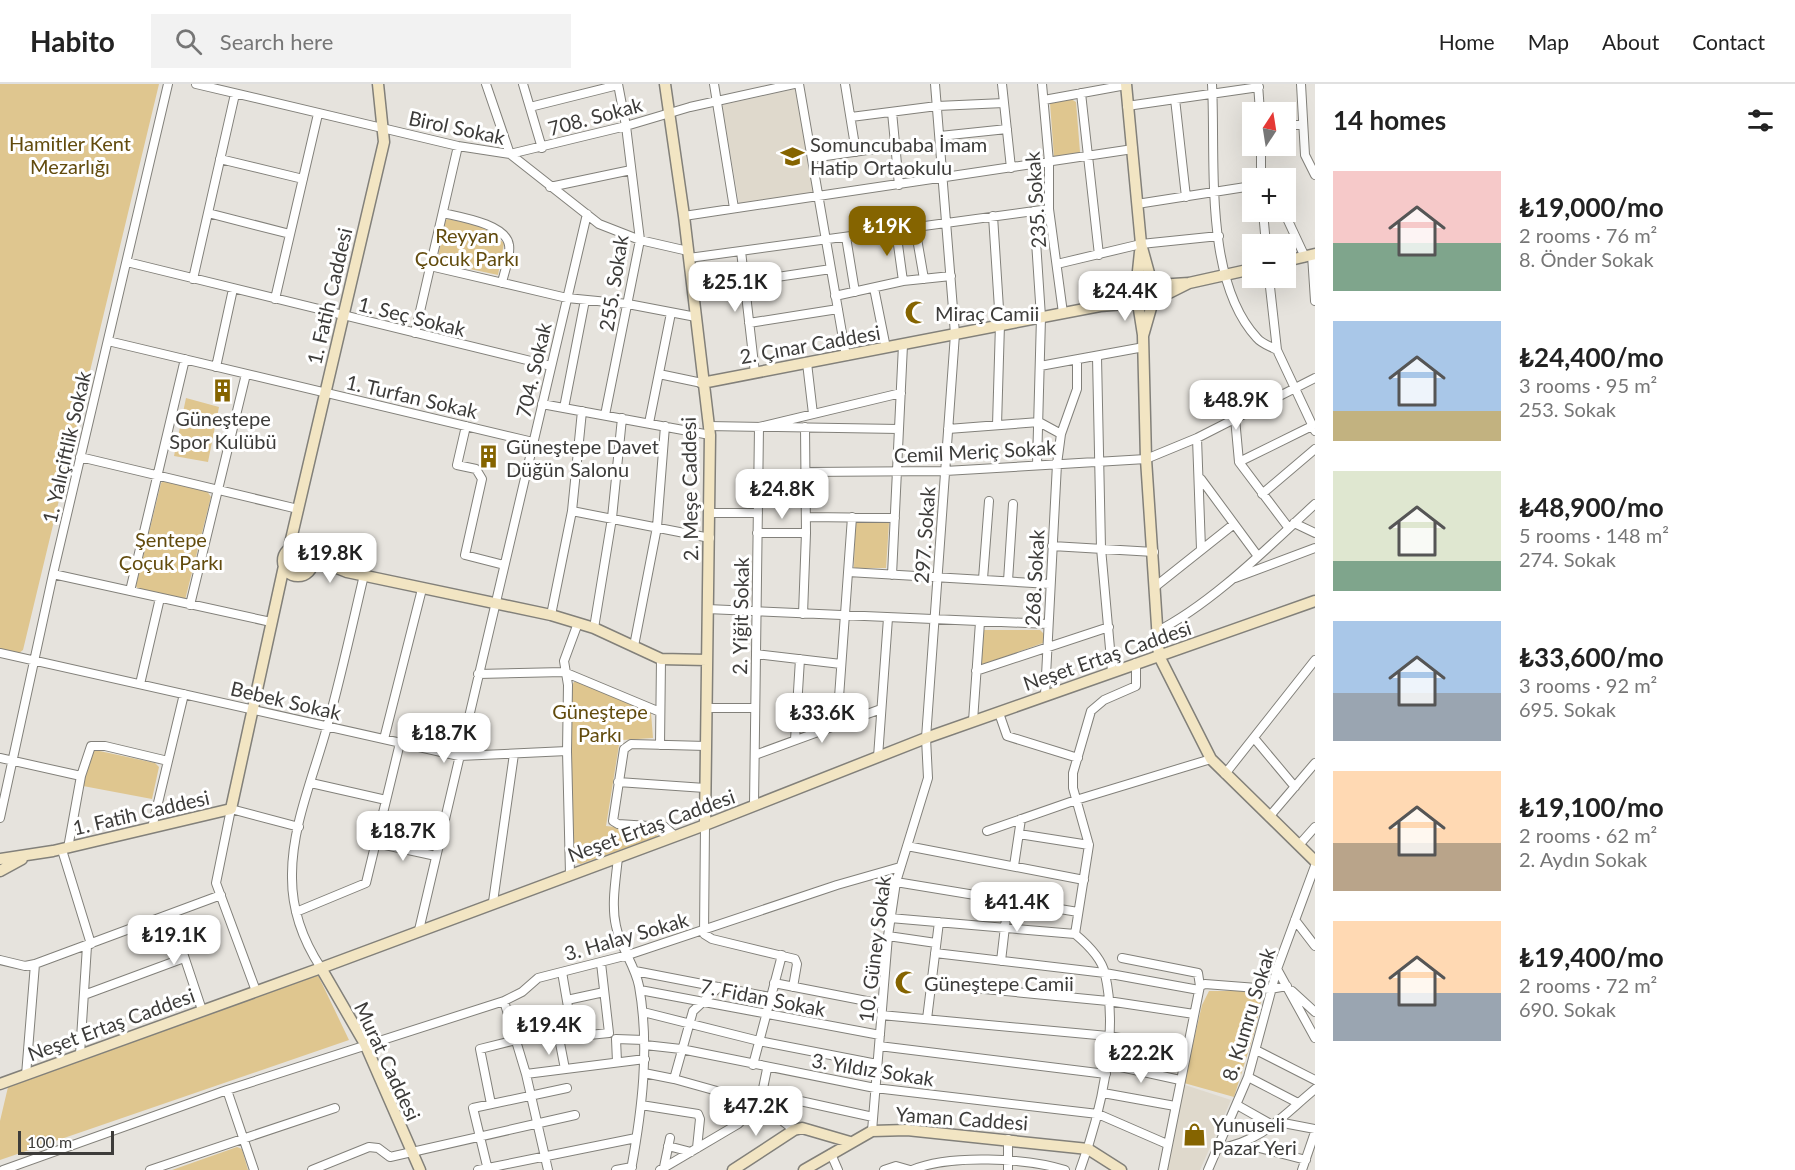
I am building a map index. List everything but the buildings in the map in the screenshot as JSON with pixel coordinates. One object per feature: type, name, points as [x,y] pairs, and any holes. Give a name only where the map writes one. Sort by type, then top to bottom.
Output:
[{"type":"street","name":"1. Yalıçiftlik Sokak","points":[[0,818],[53,574],[168,84]]},
{"type":"street","name":"Birol Sokak","points":[[196,84],[220,87],[235,94],[458,146],[510,154],[606,228],[688,254],[741,251],[1049,209]]},
{"type":"street","name":"1. Fatih Caddesi","points":[[289,549],[384,142],[378,84]]},
{"type":"street","points":[[486,84],[510,154]]},
{"type":"street","points":[[523,84],[542,148]]},
{"type":"street","name":"2. Meşe Caddesi","points":[[665,84],[684,216],[709,430],[710,537],[705,825]]},
{"type":"street","points":[[714,84],[734,208]]},
{"type":"street","name":"708. Sokak","points":[[510,154],[626,126],[757,88],[794,84]]},
{"type":"street","points":[[799,84],[846,356]]},
{"type":"street","points":[[845,84],[856,152]]},
{"type":"street","name":"297. Sokak","points":[[926,738],[955,334],[948,223],[935,84]]},
{"type":"street","points":[[1002,84],[1011,168]]},
{"type":"street","name":"235. Sokak","points":[[1042,84],[1050,162],[1049,209],[1063,313]]},
{"type":"street","points":[[1044,100],[1126,84],[1141,244],[1155,295],[1144,341]]},
{"type":"street","points":[[1212,84],[1216,192],[1225,276],[1241,317],[1258,340],[1277,350]]},
{"type":"street","points":[[1301,84],[1305,155],[1315,175]]},
{"type":"street","points":[[530,107],[618,85]]},
{"type":"street","name":"255. Sokak","points":[[605,415],[640,240],[626,126],[618,85]]},
{"type":"street","points":[[1127,106],[1258,85],[1259,102]]},
{"type":"street","points":[[1081,93],[1099,255]]},
{"type":"street","points":[[193,279],[235,94]]},
{"type":"street","points":[[1174,99],[1186,197]]},
{"type":"street","points":[[851,117],[937,106],[1004,103]]},
{"type":"street","points":[[892,112],[899,185]]},
{"type":"street","points":[[275,299],[318,114]]},
{"type":"street","points":[[1296,125],[1303,125]]},
{"type":"street","points":[[940,136],[1007,129]]},
{"type":"street","points":[[415,333],[458,146]]},
{"type":"street","points":[[812,158],[895,146]]},
{"type":"street","points":[[684,216],[1133,149]]},
{"type":"street","points":[[1305,155],[1315,161]]},
{"type":"street","points":[[220,159],[303,179]]},
{"type":"street","points":[[550,187],[631,170]]},
{"type":"street","points":[[1137,204],[1242,188]]},
{"type":"street","name":"235. Sokak","points":[[1034,211],[1041,317],[1036,465]]},
{"type":"street","points":[[208,213],[290,234]]},
{"type":"street","points":[[443,213],[480,222],[506,237],[510,248],[502,283]]},
{"type":"street","name":"704. Sokak","points":[[419,930],[587,214]]},
{"type":"street","points":[[993,216],[1000,324],[997,425]]},
{"type":"street","points":[[1290,222],[1311,255],[1315,301]]},
{"type":"street","points":[[915,227],[924,279]]},
{"type":"street","points":[[896,230],[903,281]]},
{"type":"street","points":[[1057,264],[1141,244],[1219,236]]},
{"type":"street","points":[[846,237],[855,292]]},
{"type":"street","points":[[1141,244],[1135,295],[1144,341],[1146,459],[1154,552],[1156,632],[1159,656],[1211,759],[1315,861]]},
{"type":"street","points":[[741,251],[755,373]]},
{"type":"street","points":[[1296,259],[1311,255]]},
{"type":"street","name":"1. Seç Sokak","points":[[127,262],[551,366]]},
{"type":"street","points":[[430,266],[567,298],[628,304],[696,317]]},
{"type":"street","points":[[744,282],[831,269]]},
{"type":"street","points":[[1100,306],[1142,286],[1189,283],[1242,272]]},
{"type":"street","points":[[836,296],[903,281],[951,276]]},
{"type":"street","points":[[1100,306],[1138,303],[1148,305],[1189,283]]},
{"type":"street","points":[[873,288],[886,348]]},
{"type":"street","points":[[1239,462],[1314,429],[1293,389],[1277,350],[1270,288]]},
{"type":"street","points":[[216,367],[233,289]]},
{"type":"street","name":"704. Sokak","points":[[564,408],[585,300]]},
{"type":"street","name":"2. Çınar Caddesi","points":[[702,382],[1100,306]]},
{"type":"street","points":[[749,323],[838,309]]},
{"type":"street","points":[[649,423],[671,313]]},
{"type":"street","name":"1. Turfan Sokak","points":[[108,341],[533,442]]},
{"type":"street","points":[[1040,366],[1097,357],[1144,341]]},
{"type":"street","points":[[892,574],[903,345]]},
{"type":"street","points":[[1097,357],[1101,548],[1112,671]]},
{"type":"street","points":[[130,591],[185,359]]},
{"type":"street","name":"268. Sokak","points":[[1045,695],[1057,464],[1061,434],[1077,389],[1077,360]]},
{"type":"street","points":[[807,363],[813,414]]},
{"type":"street","points":[[190,605],[246,374]]},
{"type":"street","points":[[659,374],[702,382]]},
{"type":"street","points":[[1146,459],[1197,438],[1315,378]]},
{"type":"street","points":[[759,427],[901,393]]},
{"type":"street","points":[[542,404],[665,426],[709,430],[759,427],[899,429]]},
{"type":"street","points":[[551,615],[572,512],[582,411]]},
{"type":"street","points":[[594,628],[612,518],[622,418]]},
{"type":"street","points":[[1235,418],[1239,462],[1263,494],[1291,525],[1315,532]]},
{"type":"street","points":[[948,429],[1039,422],[1061,434]]},
{"type":"street","points":[[466,426],[457,465],[476,469],[482,478],[465,555],[504,565]]},
{"type":"street","points":[[634,646],[657,527],[665,426]]},
{"type":"street","name":"2. Yiğit Sokak","points":[[754,806],[759,427]]},
{"type":"street","points":[[803,614],[806,533],[805,427]]},
{"type":"street","points":[[1197,438],[1202,549]]},
{"type":"street","points":[[1263,494],[1315,449]]},
{"type":"street","points":[[80,457],[218,489],[297,512],[303,547],[312,558],[347,572]]},
{"type":"street","name":"Cemil Meriç Sokak","points":[[805,472],[897,473],[1146,459]]},
{"type":"street","points":[[1200,478],[1257,555]]},
{"type":"street","points":[[983,579],[988,501]]},
{"type":"street","points":[[1008,581],[1013,504]]},
{"type":"street","points":[[1156,632],[1171,625],[1230,580],[1315,504]]},
{"type":"street","points":[[572,512],[710,537]]},
{"type":"street","points":[[710,513],[758,513]]},
{"type":"street","points":[[806,517],[895,518]]},
{"type":"street","points":[[837,725],[852,518]]},
{"type":"street","points":[[1156,586],[1234,524]]},
{"type":"street","points":[[758,533],[806,533]]},
{"type":"street","points":[[1052,546],[1154,552]]},
{"type":"street","points":[[278,599],[284,556],[289,549],[303,547]]},
{"type":"street","points":[[1230,580],[1315,548]]},
{"type":"street","points":[[308,571],[312,558]]},
{"type":"street","points":[[284,566],[289,573],[297,575]]},
{"type":"street","points":[[278,599],[297,575],[323,568],[551,615],[594,628],[661,659],[707,660]]},
{"type":"street","points":[[848,572],[1050,584]]},
{"type":"street","points":[[53,574],[271,622]]},
{"type":"street","points":[[321,968],[310,951],[296,912],[292,878],[299,826],[327,727],[364,576]]},
{"type":"street","points":[[384,739],[422,589]]},
{"type":"street","points":[[140,684],[160,598]]},
{"type":"street","name":"1. Fatih Caddesi","points":[[25,858],[231,809],[251,710],[278,599]]},
{"type":"street","name":"Neşet Ertaş Caddesi","points":[[0,1084],[321,968],[493,902],[705,825],[926,738],[1315,601]]},
{"type":"street","points":[[707,609],[1048,624]]},
{"type":"street","points":[[878,757],[888,618]]},
{"type":"street","points":[[973,721],[980,622]]},
{"type":"street","points":[[570,874],[568,685],[564,672],[564,661],[579,623]]},
{"type":"street","points":[[976,671],[1109,627]]},
{"type":"street","name":"Bebek Sokak","points":[[0,653],[459,756],[567,751]]},
{"type":"street","points":[[756,654],[841,664]]},
{"type":"street","points":[[660,745],[661,659]]},
{"type":"street","points":[[795,740],[800,659]]},
{"type":"street","points":[[1225,774],[1315,660]]},
{"type":"street","points":[[1075,933],[1089,845],[1072,780],[1091,711],[1104,700],[1136,686],[1137,663]]},
{"type":"street","points":[[478,674],[564,672],[660,712]]},
{"type":"street","points":[[152,828],[184,694]]},
{"type":"street","points":[[707,708],[755,708]]},
{"type":"street","points":[[755,755],[880,709]]},
{"type":"street","points":[[999,712],[1007,736],[1078,758]]},
{"type":"street","name":"10. Güney Sokak","points":[[872,1131],[890,918],[900,867],[928,778],[926,738]]},
{"type":"street","points":[[1254,738],[1295,787]]},
{"type":"street","points":[[296,912],[366,883],[400,743]]},
{"type":"street","points":[[80,1054],[89,945],[65,849],[87,752],[91,746],[96,745],[168,761]]},
{"type":"street","points":[[674,835],[665,827],[614,823],[612,818],[618,782],[627,746],[706,746]]},
{"type":"street","points":[[493,902],[514,754]]},
{"type":"street","points":[[0,758],[81,776]]},
{"type":"street","points":[[987,831],[1076,800],[1211,759]]},
{"type":"street","points":[[1269,817],[1315,763]]},
{"type":"street","points":[[618,782],[705,788]]},
{"type":"street","points":[[310,783],[386,800]]},
{"type":"street","points":[[256,991],[216,883],[231,809],[299,826]]},
{"type":"street","points":[[1014,866],[1021,819]]},
{"type":"street","points":[[705,825],[703,930],[712,939],[795,959],[797,964],[793,987]]},
{"type":"street","points":[[1299,844],[1315,827]]},
{"type":"street","points":[[1019,834],[1089,845]]},
{"type":"street","points":[[376,843],[436,856]]},
{"type":"street","points":[[907,846],[1084,880]]},
{"type":"street","points":[[616,1170],[632,1168],[645,1059],[640,990],[635,971],[616,928],[614,910],[618,857]]},
{"type":"street","points":[[25,858],[0,871],[0,860],[25,858]]},
{"type":"street","name":"3. Halay Sokak","points":[[3,1170],[227,1090],[364,1044],[504,1001],[522,992],[538,978],[628,955],[837,885],[900,867]]},
{"type":"street","name":"8. Kumru Sokak","points":[[1208,1170],[1248,1077],[1270,989],[1315,867]]},
{"type":"street","points":[[896,882],[1078,912]]},
{"type":"street","points":[[0,960],[25,966],[35,964],[220,895]]},
{"type":"street","points":[[1001,961],[1008,901]]},
{"type":"street","points":[[170,914],[202,1010]]},
{"type":"street","points":[[890,918],[1075,933],[1094,953],[1105,973],[1108,1002],[1107,1064],[1098,1114],[1080,1170]]},
{"type":"street","points":[[1295,920],[1315,946]]},
{"type":"street","points":[[927,1019],[939,922]]},
{"type":"street","points":[[888,936],[936,943]]},
{"type":"street","points":[[935,953],[1105,973],[1199,988],[1205,984],[1270,989],[1287,986]]},
{"type":"street","points":[[753,1065],[782,955]]},
{"type":"street","points":[[84,995],[184,957]]},
{"type":"street","points":[[1122,958],[1198,972],[1199,988],[1163,1170]]},
{"type":"street","points":[[565,1069],[559,1038],[609,1034],[601,963]]},
{"type":"street","points":[[26,1075],[35,964]]},
{"type":"street","name":"Murat Caddesi","points":[[321,968],[364,1044],[420,1170]]},
{"type":"street","points":[[1277,969],[1315,1038]]},
{"type":"street","points":[[635,971],[770,997]]},
{"type":"street","points":[[562,972],[573,1036]]},
{"type":"street","points":[[774,983],[882,1004]]},
{"type":"street","points":[[932,984],[1108,1002],[1194,1014]]},
{"type":"street","points":[[1287,986],[1315,1012]]},
{"type":"street","points":[[674,1079],[693,1011],[719,987]]},
{"type":"street","name":"7. Fidan Sokak","points":[[640,990],[765,1016],[880,1035]]},
{"type":"street","points":[[567,1000],[604,992]]},
{"type":"street","points":[[504,1001],[526,1074],[548,1170]]},
{"type":"street","points":[[643,1012],[759,1041],[877,1064]]},
{"type":"street","points":[[881,1015],[1108,1036],[1186,1049]]},
{"type":"street","name":"3. Yıldız Sokak","points":[[618,1062],[616,1039],[681,1049],[767,1069],[875,1088],[1098,1114],[1167,1144]]},
{"type":"street","points":[[491,1104],[480,1049],[516,1040]]},
{"type":"street","points":[[879,1046],[1106,1074]]},
{"type":"street","points":[[1256,1050],[1315,1080]]},
{"type":"street","points":[[526,1074],[645,1059]]},
{"type":"street","points":[[1107,1064],[1180,1080]]},
{"type":"street","points":[[760,1103],[767,1069]]},
{"type":"street","points":[[644,1073],[760,1103],[794,1130]]},
{"type":"street","points":[[1248,1077],[1301,1101],[1315,1102]]},
{"type":"street","points":[[488,1169],[473,1108],[567,1088]]},
{"type":"street","points":[[1218,1149],[1244,1144],[1276,1124],[1315,1089]]},
{"type":"street","points":[[227,1090],[254,1170]]},
{"type":"street","points":[[1103,1093],[1175,1106]]},
{"type":"street","points":[[662,1169],[738,1124],[765,1099],[782,1097],[873,1117]]},
{"type":"street","points":[[641,1105],[698,1114],[700,1119],[694,1150]]},
{"type":"street","points":[[1236,1105],[1276,1124],[1315,1131],[1303,1170]]},
{"type":"street","points":[[150,1170],[335,1108]]},
{"type":"street","points":[[312,1170],[369,1148],[378,1148],[390,1157],[411,1150],[575,1115]]},
{"type":"street","points":[[733,1170],[794,1130],[802,1128],[850,1143]]},
{"type":"street","name":"Yaman Caddesi","points":[[804,1170],[872,1131],[907,1130],[1088,1149],[1121,1170]]},
{"type":"street","points":[[478,1170],[636,1138]]},
{"type":"street","points":[[1008,1139],[1008,1166]]},
{"type":"street","points":[[662,1169],[669,1142],[694,1150]]},
{"type":"street","points":[[1244,1144],[1305,1160]]},
{"type":"street","points":[[831,1154],[838,1170]]},
{"type":"street","points":[[884,1170],[896,1166],[911,1170],[980,1160],[1008,1166],[1051,1166],[1065,1170]]},
{"type":"shaded area","points":[[795,89],[815,194],[739,204],[722,105]]},
{"type":"shaded area","name":"Yunuseli Pazar Yeri","points":[[1182,1084],[1231,1100],[1200,1170],[1166,1170]]},
{"type":"green space","name":"Hamitler Kent Mezarlığı","points":[[0,84],[159,84],[23,650],[19,653],[0,649]]},
{"type":"green space","points":[[1071,99],[1076,102],[1080,152],[1079,155],[1054,157],[1050,103]]},
{"type":"green space","name":"Reyyan Çocuk Parkı","points":[[445,220],[481,226],[504,243],[498,275],[437,262]]},
{"type":"green space","points":[[186,398],[219,407],[208,462],[174,456]]},
{"type":"green space","name":"Şentepe Çoçuk Parkı","points":[[164,481],[207,491],[211,497],[185,600],[138,589],[136,586],[161,483]]},
{"type":"green space","points":[[857,522],[889,523],[886,568],[854,568],[855,524]]},
{"type":"green space","points":[[980,630],[1040,630],[1044,634],[1043,643],[982,665],[978,663]]},
{"type":"green space","name":"Güneştepe Parkı","points":[[574,682],[579,682],[651,713],[653,738],[623,740],[619,745],[606,826],[660,832],[656,837],[581,864],[574,862],[571,854],[572,685]]},
{"type":"green space","points":[[95,750],[155,763],[159,767],[152,799],[83,786],[88,756]]},
{"type":"green space","points":[[317,973],[349,1040],[0,1160],[0,1121],[8,1087]]},
{"type":"green space","points":[[1209,991],[1254,991],[1262,996],[1256,1027],[1234,1097],[1184,1083],[1202,1005]]},
{"type":"green space","points":[[237,1147],[242,1149],[248,1170],[172,1170]]},
{"type":"place","name":"Somuncubaba İmam Hatip Ortaokulu","points":[[792,156]]},
{"type":"place","name":"Miraç Camii","points":[[917,313]]},
{"type":"place","name":"Güneştepe Spor Kulübü","points":[[223,390]]},
{"type":"place","name":"Güneştepe Davet Düğün Salonu","points":[[488,457]]},
{"type":"place","name":"Güneştepe Camii","points":[[906,983]]},
{"type":"place","name":"Yunuseli Pazar Yeri","points":[[1194,1135]]}]
